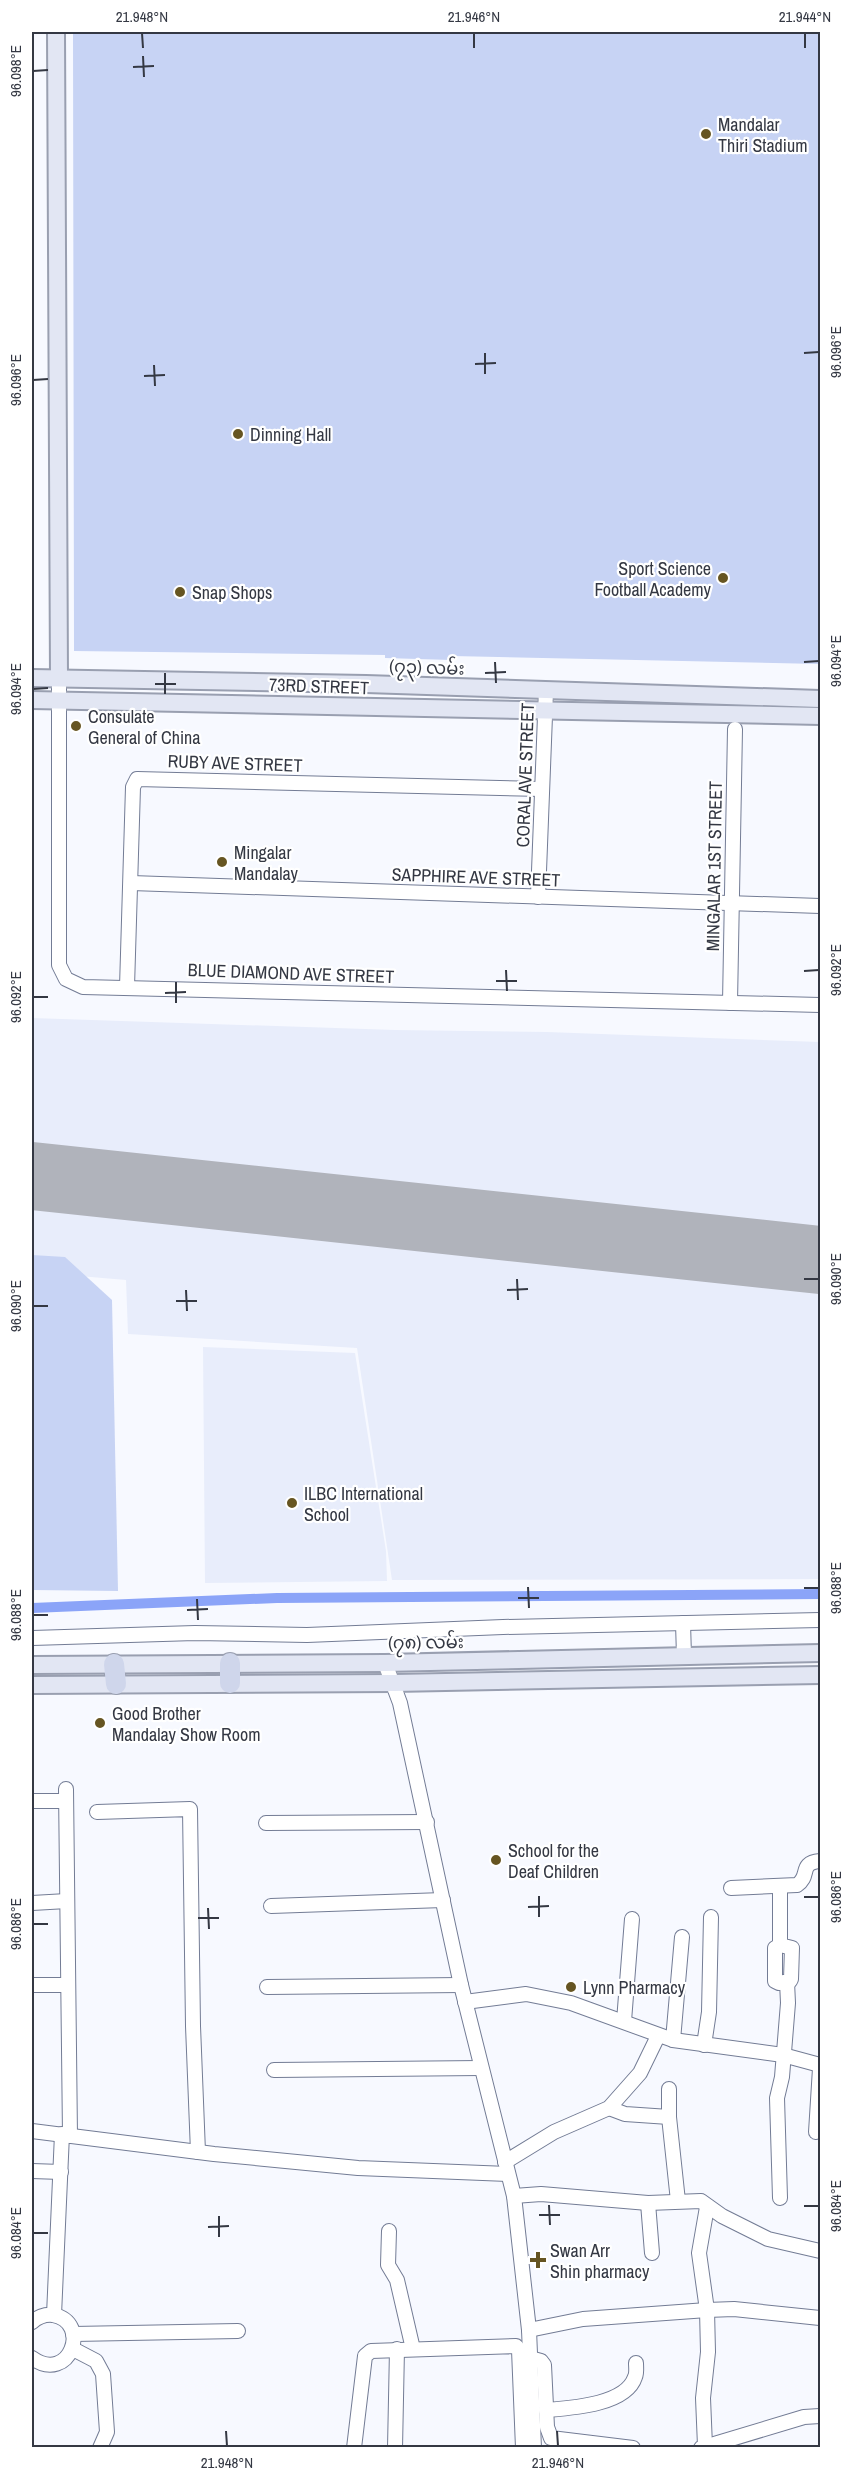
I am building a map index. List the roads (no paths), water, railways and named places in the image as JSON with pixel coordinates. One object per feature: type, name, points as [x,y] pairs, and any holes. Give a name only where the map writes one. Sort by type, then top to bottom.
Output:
[{"type":"highway","points":[[230,1663],[231,1683]]},
{"type":"highway","points":[[114,1664],[116,1684]]},
{"type":"main road","points":[[56,32],[59,677]]},
{"type":"main road","name":"(၇၃) လမ်း","points":[[32,678],[196,680],[820,699]]},
{"type":"main road","points":[[195,702],[196,680]]},
{"type":"main road","name":"73RD STREET","points":[[32,700],[820,716]]},
{"type":"main road","name":"(၇၈) လမ်း","points":[[32,1665],[385,1663],[820,1653]]},
{"type":"main road","points":[[32,1685],[394,1683],[820,1675]]},
{"type":"street","name":"BLUE DIAMOND AVE STREET","points":[[59,677],[59,965],[66,979],[83,987],[820,1005]]},
{"type":"street","name":"CORAL AVE STREET","points":[[538,897],[546,690]]},
{"type":"street","name":"MINGALAR 1ST STREET","points":[[730,1003],[735,729]]},
{"type":"street","name":"RUBY AVE STREET","points":[[127,987],[133,787],[139,778],[542,789]]},
{"type":"street","name":"SAPPHIRE AVE STREET","points":[[131,883],[820,906]]},
{"type":"street","points":[[32,1638],[195,1633],[308,1635],[503,1627],[820,1620]]},
{"type":"street","points":[[683,1623],[684,1656]]},
{"type":"street","points":[[385,1663],[394,1683],[427,1822],[460,1985],[514,2196],[529,2330],[534,2448]]},
{"type":"street","points":[[32,1801],[66,1795],[69,1985],[66,2135],[54,2315]]},
{"type":"street","points":[[97,1812],[190,1809],[193,2026],[198,2152]]},
{"type":"street","points":[[266,1823],[427,1822]]},
{"type":"street","points":[[731,1888],[797,1885],[802,1882],[807,1866],[811,1862],[820,1861]]},
{"type":"street","points":[[780,1886],[780,1945],[775,1946],[775,1981],[787,1982],[788,2003],[782,2077],[777,2098],[780,2198]]},
{"type":"street","points":[[271,1906],[443,1900]]},
{"type":"street","points":[[32,1903],[67,1901]]},
{"type":"street","points":[[704,2045],[711,1991],[711,1917]]},
{"type":"street","points":[[624,2021],[632,1919]]},
{"type":"street","points":[[673,2040],[682,1937]]},
{"type":"street","points":[[32,1985],[69,1985]]},
{"type":"street","points":[[267,1987],[460,1985]]},
{"type":"street","points":[[465,2002],[526,1994],[571,2003],[673,2040],[783,2055],[820,2067],[816,2132]]},
{"type":"street","points":[[32,2131],[198,2152],[358,2168],[506,2168],[554,2132],[609,2108],[640,2073],[658,2036]]},
{"type":"street","points":[[274,2070],[481,2068]]},
{"type":"street","points":[[669,2088],[669,2117],[678,2201]]},
{"type":"street","points":[[609,2108],[625,2114],[669,2117]]},
{"type":"street","points":[[32,2171],[62,2172]]},
{"type":"street","points":[[514,2196],[542,2193],[648,2203],[701,2201],[706,2207],[768,2239],[820,2251]]},
{"type":"street","points":[[648,2203],[652,2253]]},
{"type":"street","points":[[706,2207],[699,2253],[707,2310],[708,2352],[703,2447],[749,2441],[804,2417],[820,2416]]},
{"type":"street","points":[[389,2231],[388,2265],[397,2280],[413,2349]]},
{"type":"street","points":[[529,2330],[583,2319],[707,2310],[734,2309],[820,2318]]},
{"type":"street","points":[[32,2322],[38,2317],[54,2315],[66,2321],[73,2334],[73,2349],[60,2363],[50,2366],[40,2364],[32,2358]]},
{"type":"street","points":[[73,2334],[238,2331]]},
{"type":"street","points":[[354,2448],[365,2355],[371,2351],[517,2346],[523,2448]]},
{"type":"street","points":[[73,2349],[96,2361],[103,2374],[107,2432],[100,2448]]},
{"type":"street","points":[[395,2448],[397,2349]]},
{"type":"street","points":[[530,2358],[541,2361],[544,2365],[548,2435],[551,2438],[633,2448]]},
{"type":"street","points":[[546,2410],[614,2398],[627,2390],[636,2377],[636,2363]]},
{"type":"waterway","points":[[32,1608],[277,1598],[820,1594]]},
{"type":"place","name":"Mandalar Thiri Stadium","points":[[706,134]]},
{"type":"place","name":"Dinning Hall","points":[[238,434]]},
{"type":"place","name":"Sport Science Football Academy","points":[[723,578]]},
{"type":"place","name":"Snap Shops","points":[[180,592]]},
{"type":"place","name":"Consulate General of China","points":[[76,726]]},
{"type":"place","name":"Mingalar Mandalay","points":[[222,862]]},
{"type":"place","name":"ILBC International School","points":[[292,1503]]},
{"type":"place","name":"Good Brother Mandalay Show Room","points":[[100,1723]]},
{"type":"place","name":"School for the Deaf Children","points":[[496,1860]]},
{"type":"place","name":"Lynn Pharmacy","points":[[571,1987]]},
{"type":"place","name":"Swan Arr Shin pharmacy","points":[[538,2260]]}]
